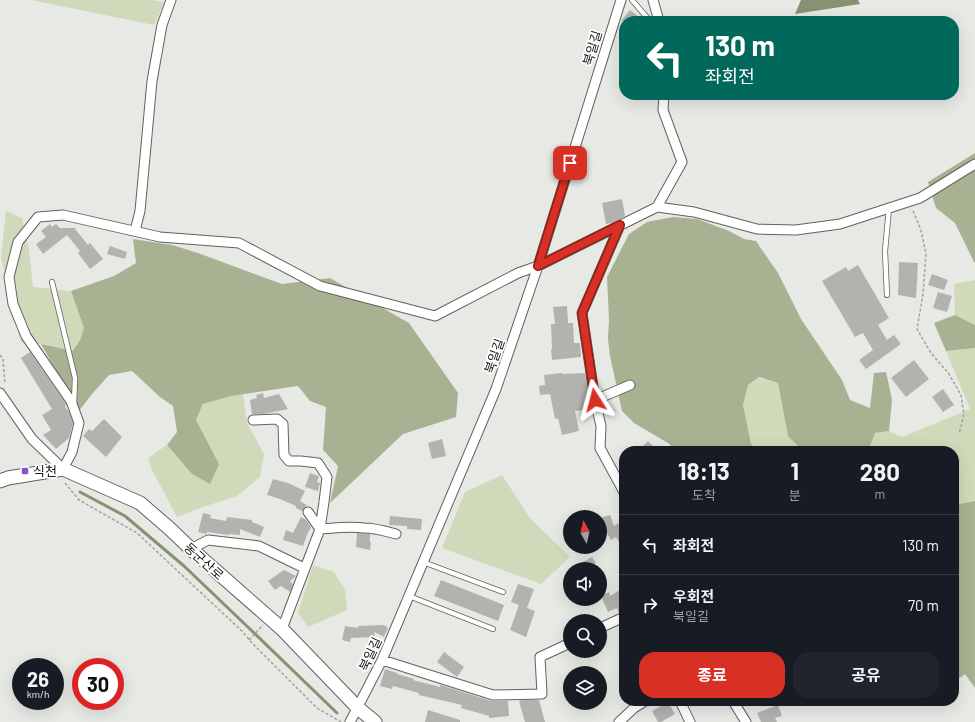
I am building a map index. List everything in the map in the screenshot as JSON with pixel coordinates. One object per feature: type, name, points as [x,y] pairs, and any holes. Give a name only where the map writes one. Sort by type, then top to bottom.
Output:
[{"type":"street","points":[[135,231],[140,211],[152,81],[162,25],[171,0]]},
{"type":"street","name":"북일길","points":[[350,722],[382,660],[496,389],[538,266],[621,0]]},
{"type":"street","points":[[653,0],[658,16]]},
{"type":"street","points":[[657,207],[682,162],[663,110],[664,100]]},
{"type":"street","points":[[0,481],[8,478],[59,470],[72,452],[79,423],[71,401],[26,336],[13,304],[9,277],[18,242],[38,218],[63,215],[160,237],[238,243],[320,286],[435,316],[518,273],[538,266],[657,207],[694,212],[758,229],[796,230],[840,224],[920,198],[975,164]]},
{"type":"street","points":[[619,483],[600,448],[601,426],[595,400],[582,313],[620,225]]},
{"type":"street","points":[[595,400],[630,385]]},
{"type":"street","points":[[3,396],[32,439],[59,470]]},
{"type":"street","points":[[253,420],[277,418],[283,424],[284,455],[289,461],[318,463],[327,477],[320,529],[282,629]]},
{"type":"street","name":"동군산로","points":[[59,470],[140,503],[282,629],[358,708],[374,722]]},
{"type":"street","points":[[308,512],[320,529]]},
{"type":"street","points":[[320,529],[364,528],[396,534]]},
{"type":"street","points":[[191,549],[208,540],[259,546],[304,568]]},
{"type":"street","points":[[607,625],[619,619]]},
{"type":"street","points":[[382,660],[493,695],[542,694],[540,657],[563,646]]},
{"type":"street","points":[[619,722],[637,706]]},
{"type":"street","points":[[682,706],[690,722]]},
{"type":"street","points":[[736,706],[746,722]]},
{"type":"lane","points":[[632,0],[646,16]]},
{"type":"lane","points":[[887,295],[885,251],[889,208]]},
{"type":"lane","points":[[52,282],[75,378],[74,409]]},
{"type":"lane","points":[[423,562],[503,592]]},
{"type":"lane","points":[[409,596],[493,630]]},
{"type":"path","points":[[909,202],[921,230],[926,254],[923,294],[917,329],[931,353],[949,374],[961,395],[964,414],[959,434]]},
{"type":"path","points":[[0,356],[3,359],[5,376],[3,396]]},
{"type":"path","points":[[59,470],[79,500],[137,533],[243,632],[249,640],[317,708],[341,722]]},
{"type":"path","points":[[249,640],[257,631]]},
{"type":"shaded area","points":[[31,0],[152,0],[164,2],[154,25]]},
{"type":"shaded area","points":[[801,0],[858,0],[860,4],[795,14]]},
{"type":"shaded area","points":[[975,153],[975,264],[955,223],[936,208],[928,182]]},
{"type":"shaded area","points":[[6,211],[22,218],[29,250],[33,287],[71,291],[84,328],[80,340],[73,352],[41,344],[21,343],[1,257]]},
{"type":"shaded area","points":[[673,217],[697,219],[729,231],[744,239],[756,241],[778,273],[801,319],[842,380],[850,400],[870,408],[874,373],[886,372],[892,400],[889,431],[875,433],[870,446],[798,446],[788,436],[778,383],[759,377],[748,385],[743,405],[751,444],[753,446],[671,446],[634,423],[622,411],[610,356],[608,339],[609,320],[607,277],[629,234],[647,222]]},
{"type":"shaded area","points":[[133,239],[172,245],[282,284],[330,278],[409,323],[458,393],[456,417],[403,434],[330,503],[338,466],[323,450],[326,407],[310,401],[298,386],[231,396],[203,404],[196,420],[219,464],[210,484],[192,474],[167,445],[177,432],[173,406],[160,397],[132,371],[109,375],[79,411],[41,344],[73,351],[80,340],[84,328],[71,291],[114,276],[136,263]]},
{"type":"shaded area","points":[[975,280],[975,325],[955,315],[954,284]]},
{"type":"shaded area","points":[[955,315],[975,325],[975,348],[946,351],[934,323]]},
{"type":"shaded area","points":[[975,348],[975,501],[959,504],[959,446],[870,446],[875,433],[889,431],[902,437],[970,409],[946,351]]},
{"type":"shaded area","points":[[758,378],[778,383],[788,436],[798,446],[753,446],[751,444],[743,405],[748,385]]},
{"type":"shaded area","points":[[243,394],[247,423],[264,454],[260,477],[237,496],[177,517],[152,470],[148,458],[167,445],[192,474],[219,464],[196,421],[203,404]]},
{"type":"shaded area","points":[[502,475],[530,518],[563,550],[563,554],[567,554],[570,557],[541,584],[442,548],[465,492]]},
{"type":"shaded area","points":[[975,501],[975,688],[965,674],[959,678],[959,504]]},
{"type":"shaded area","points":[[313,565],[334,572],[345,590],[347,610],[308,627],[298,613]]},
{"type":"building","points":[[630,10],[638,16],[625,16]]},
{"type":"building","points":[[622,199],[625,216],[612,223],[606,224],[602,203]]},
{"type":"building","points":[[50,224],[52,227],[56,224],[60,228],[76,228],[75,229],[88,245],[90,243],[103,259],[90,269],[78,253],[80,251],[67,235],[43,254],[36,244],[46,237],[41,231]]},
{"type":"building","points":[[110,246],[127,252],[125,259],[107,254]]},
{"type":"building","points":[[899,262],[918,263],[916,298],[898,295]]},
{"type":"building","points":[[858,265],[889,318],[878,325],[887,340],[894,335],[901,344],[866,369],[859,360],[873,350],[863,333],[855,337],[822,281],[846,267],[848,271]]},
{"type":"building","points":[[932,274],[948,280],[944,290],[928,285]]},
{"type":"building","points":[[938,292],[952,296],[947,312],[933,308]]},
{"type":"building","points":[[567,306],[568,323],[573,323],[574,343],[580,343],[581,357],[552,360],[551,324],[555,324],[553,307]]},
{"type":"building","points":[[30,352],[66,404],[65,407],[69,412],[73,423],[69,438],[56,449],[43,435],[51,430],[42,415],[52,409],[21,358]]},
{"type":"building","points":[[914,360],[929,379],[906,397],[891,378]]},
{"type":"building","points":[[585,373],[591,409],[575,411],[579,431],[562,435],[558,418],[555,419],[550,394],[540,395],[539,386],[545,385],[544,375]]},
{"type":"building","points":[[943,389],[954,405],[943,412],[932,397]]},
{"type":"building","points":[[263,393],[264,398],[279,394],[288,409],[263,414],[252,414],[250,400],[257,398],[256,395]]},
{"type":"building","points":[[104,419],[122,437],[106,457],[83,436],[89,429],[92,431]]},
{"type":"building","points":[[442,439],[446,456],[432,459],[428,443]]},
{"type":"building","points":[[648,441],[653,446],[643,446]]},
{"type":"building","points":[[310,473],[319,476],[317,482],[320,483],[318,491],[305,487]]},
{"type":"building","points":[[273,479],[288,483],[305,491],[300,501],[307,505],[302,511],[296,508],[296,506],[267,495]]},
{"type":"building","points":[[203,513],[211,515],[210,518],[226,521],[227,517],[252,520],[252,522],[264,527],[260,537],[240,529],[240,535],[207,532],[206,534],[198,532]]},
{"type":"building","points":[[610,515],[614,526],[618,523],[619,525],[619,542],[616,537],[611,540],[607,533],[607,516]]},
{"type":"building","points":[[390,516],[422,519],[421,530],[407,529],[407,526],[389,525]]},
{"type":"building","points":[[301,517],[306,520],[311,527],[303,546],[283,540],[286,530],[293,533]]},
{"type":"building","points":[[357,533],[370,534],[370,550],[356,547]]},
{"type":"building","points":[[592,557],[595,562],[583,562]]},
{"type":"building","points":[[284,570],[296,576],[290,581],[293,584],[290,592],[281,586],[275,590],[268,581]]},
{"type":"building","points":[[441,580],[504,605],[498,621],[434,596]]},
{"type":"building","points":[[518,584],[534,589],[527,608],[535,611],[526,637],[510,630],[519,605],[511,602]]},
{"type":"building","points":[[619,591],[619,613],[617,608],[608,612],[605,606],[607,606],[607,593],[609,592],[610,596]]},
{"type":"building","points":[[384,625],[388,628],[384,637],[374,632],[375,637],[351,638],[350,642],[342,640],[345,626],[358,628],[358,626]]},
{"type":"building","points":[[444,652],[464,667],[457,677],[437,662]]},
{"type":"building","points":[[385,669],[414,679],[413,680],[440,687],[440,685],[444,686],[491,701],[508,701],[509,716],[489,718],[489,716],[461,708],[462,705],[419,695],[419,693],[393,686],[392,689],[380,686]]},
{"type":"building","points":[[539,700],[545,722],[525,722],[519,701]]},
{"type":"building","points":[[661,706],[670,706],[675,714],[661,722],[658,722],[652,711]]},
{"type":"building","points":[[778,706],[782,716],[775,718],[777,722],[761,722],[757,713]]},
{"type":"building","points":[[428,710],[460,720],[460,722],[425,722]]},
{"type":"waterway","points":[[80,492],[125,516],[184,566],[337,713]]},
{"type":"place","name":"식천","points":[[25,471]]},
{"type":"route","points":[[570,163],[538,266],[620,225],[582,313],[595,400]]}]
